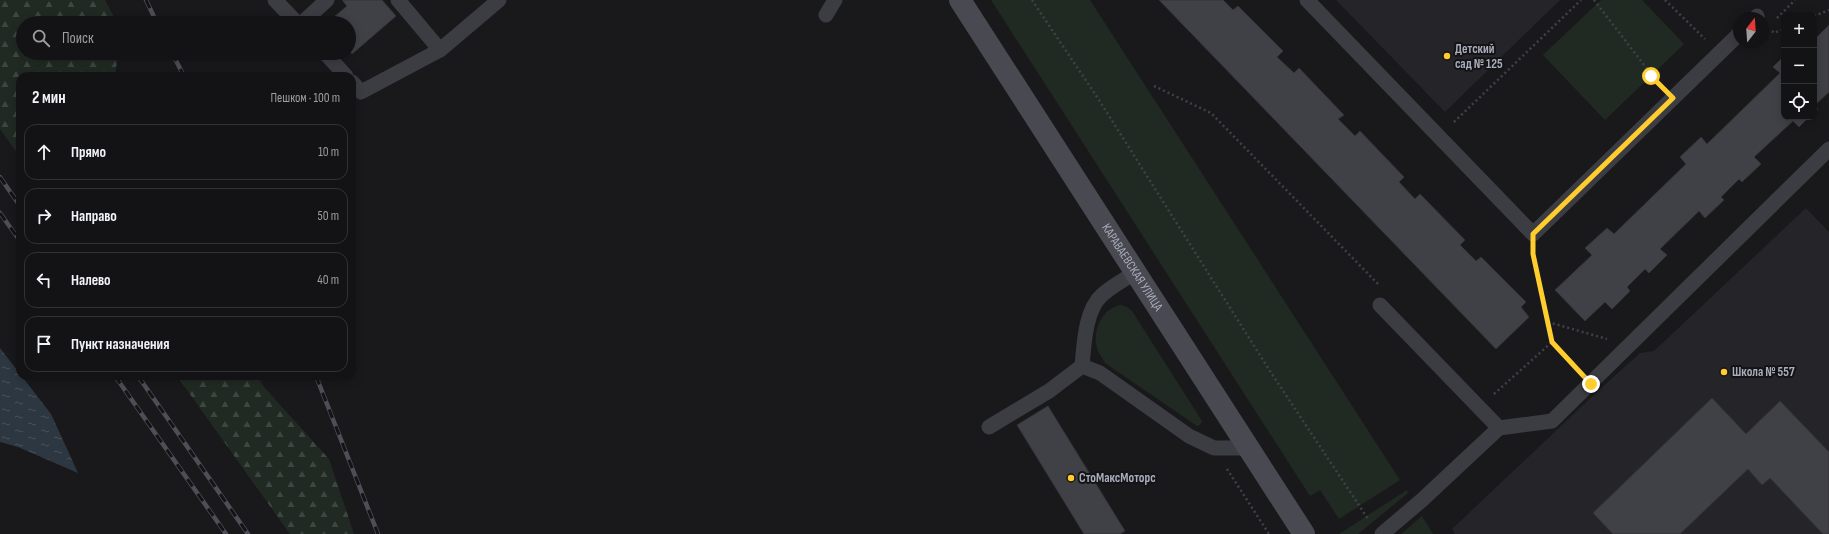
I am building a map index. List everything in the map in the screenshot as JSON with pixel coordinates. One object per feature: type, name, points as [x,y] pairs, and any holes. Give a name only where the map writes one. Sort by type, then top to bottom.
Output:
[{"type":"street","name":"КАРАВАЕВСКАЯ УЛИЦА","points":[[960,0],[1304,534]]},
{"type":"lane","points":[[275,0],[290,16]]},
{"type":"lane","points":[[310,16],[327,0]]},
{"type":"lane","points":[[398,0],[440,50]]},
{"type":"lane","points":[[356,86],[361,92],[440,50],[499,0]]},
{"type":"lane","points":[[826,15],[835,0]]},
{"type":"lane","points":[[1307,0],[1533,234],[1733,40]]},
{"type":"lane","points":[[331,60],[342,72]]},
{"type":"lane","points":[[1382,534],[1422,500],[1499,428],[1552,422],[1829,149]]},
{"type":"lane","points":[[988,427],[1049,391],[1082,366],[1084,338],[1089,316],[1093,309],[1101,296],[1136,272]]},
{"type":"lane","points":[[1380,305],[1499,428]]},
{"type":"lane","points":[[1082,366],[1100,373],[1189,436],[1214,448],[1249,448]]},
{"type":"path","points":[[1032,0],[1099,100],[1263,361],[1371,523]]},
{"type":"path","points":[[1439,136],[1581,0]]},
{"type":"path","points":[[1594,0],[1651,76],[1673,98]]},
{"type":"path","points":[[1665,0],[1720,53]]},
{"type":"path","points":[[1773,22],[1795,0]]},
{"type":"path","points":[[1817,15],[1829,10]]},
{"type":"path","points":[[1154,86],[1211,113],[1382,287],[1380,305]]},
{"type":"path","points":[[1533,234],[1533,254],[1552,342],[1591,384]]},
{"type":"path","points":[[1548,322],[1629,345]]},
{"type":"path","points":[[1479,408],[1552,342]]},
{"type":"path","points":[[1214,448],[1269,534]]},
{"type":"shaded area","name":"Детский сад № 125","points":[[1336,0],[1560,0],[1445,112]]},
{"type":"shaded area","name":"Школа № 557","points":[[1806,208],[1829,232],[1829,534],[1455,534],[1452,529],[1598,391],[1640,353],[1654,351]]},
{"type":"green space","points":[[0,0],[105,0],[113,16],[16,16],[16,60],[117,60],[116,72],[16,72],[16,151],[0,129]]},
{"type":"green space","points":[[991,0],[1090,0],[1400,480],[1339,519],[1320,490],[1310,496]]},
{"type":"green space","points":[[1601,0],[1642,0],[1684,44],[1605,120],[1543,55]]},
{"type":"green space","points":[[1121,305],[1132,311],[1202,421],[1200,425],[1197,426],[1105,363],[1096,344],[1097,330],[1103,316],[1114,307]]},
{"type":"green space","points":[[180,380],[260,380],[264,387],[329,459],[354,534],[290,534]]},
{"type":"green space","points":[[1407,490],[1408,493],[1358,534],[1339,534]]},
{"type":"green space","points":[[1422,516],[1433,534],[1401,534]]},
{"type":"water","points":[[0,348],[16,369],[16,380],[25,380],[51,414],[78,473],[18,447],[0,442]]},
{"type":"building","points":[[342,0],[382,0],[396,16],[356,51],[356,16],[335,16],[347,6]]},
{"type":"building","points":[[1159,0],[1223,0],[1233,10],[1238,6],[1283,51],[1277,57],[1294,73],[1299,68],[1344,115],[1338,119],[1355,136],[1360,131],[1404,177],[1399,182],[1415,199],[1420,194],[1465,240],[1460,245],[1476,261],[1481,257],[1526,302],[1521,307],[1529,317],[1496,349]]},
{"type":"building","points":[[1829,25],[1829,92],[1817,103],[1817,37]]},
{"type":"building","points":[[1781,59],[1781,120],[1806,120],[1799,127],[1793,121],[1754,157],[1761,164],[1742,182],[1739,179],[1721,197],[1724,200],[1705,218],[1699,211],[1660,249],[1667,255],[1649,273],[1645,269],[1627,287],[1630,291],[1612,309],[1605,302],[1585,321],[1555,290],[1592,255],[1585,248],[1607,228],[1614,234],[1686,164],[1680,157],[1701,137],[1707,144],[1780,73],[1773,67]]},
{"type":"building","points":[[1712,398],[1746,434],[1780,401],[1829,452],[1829,534],[1823,534],[1770,478],[1762,485],[1748,469],[1680,534],[1613,534],[1593,513]]},
{"type":"building","name":"СтоМаксМоторс","points":[[1048,406],[1125,531],[1120,534],[1084,534],[1017,425]]},
{"type":"railway","points":[[146,0],[154,16]]},
{"type":"railway","points":[[176,60],[182,72]]},
{"type":"railway","points":[[0,177],[16,200]]},
{"type":"railway","points":[[0,213],[16,235]]},
{"type":"railway","points":[[118,380],[226,534]]},
{"type":"railway","points":[[141,380],[248,534]]},
{"type":"railway","points":[[318,380],[378,534]]},
{"type":"place","name":"Детский сад № 125","points":[[1447,56]]},
{"type":"place","name":"Школа № 557","points":[[1724,372]]},
{"type":"place","name":"СтоМаксМоторс","points":[[1071,478]]},
{"type":"route","points":[[1591,384],[1552,342],[1533,254],[1533,234],[1673,98],[1651,76]]}]
